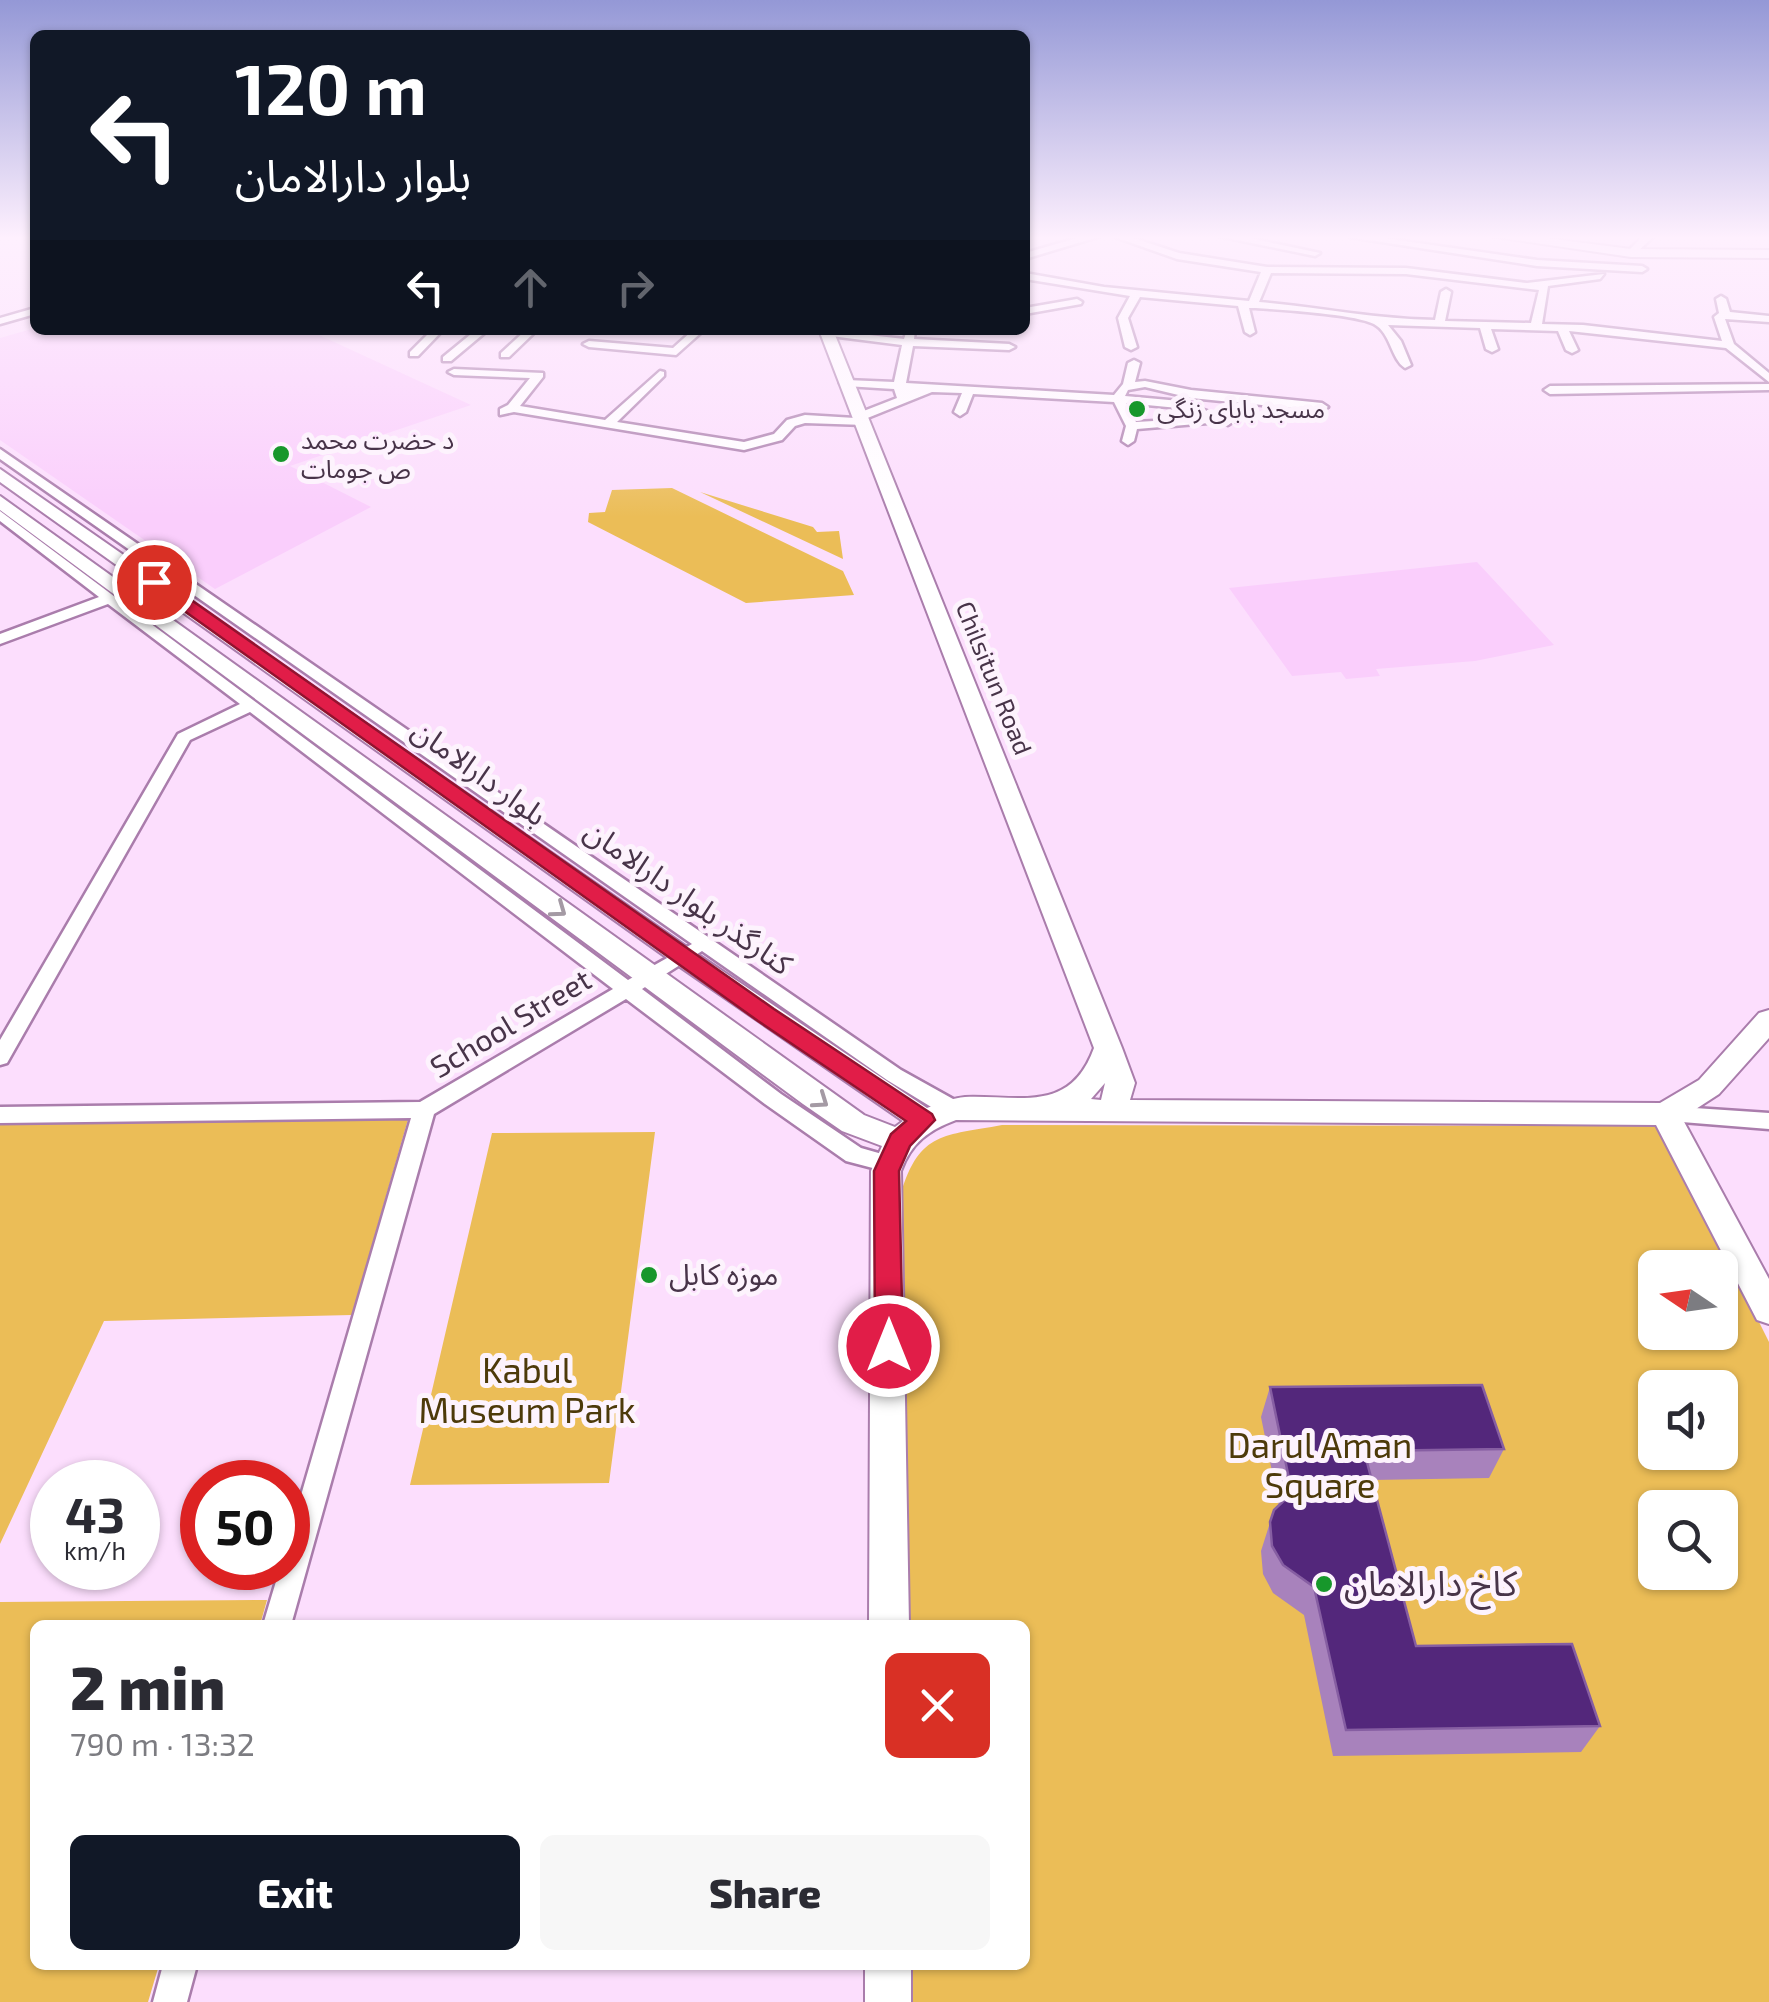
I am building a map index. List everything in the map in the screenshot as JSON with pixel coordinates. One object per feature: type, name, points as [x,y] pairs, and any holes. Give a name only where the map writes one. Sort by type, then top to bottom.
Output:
[{"type":"main road","name":"Chilsitun Road","points":[[827,335],[1108,1048]]},
{"type":"main road","name":"بلوار دارالامان","points":[[0,474],[154,574],[890,1102],[904,1142]]},
{"type":"main road","points":[[0,501],[118,596],[640,982],[853,1123],[904,1142]]},
{"type":"main road","points":[[118,596],[154,574]]},
{"type":"main road","points":[[904,1142],[954,1110],[1666,1114],[1709,1087],[1762,1038]]},
{"type":"main road","points":[[1044,1108],[1082,1092],[1100,1071],[1108,1048]]},
{"type":"main road","points":[[1108,1048],[1120,1083],[1113,1110]]},
{"type":"main road","points":[[1108,1048],[1138,1084],[1160,1100],[1180,1108],[1217,1112]]},
{"type":"main road","points":[[1666,1114],[1769,1310]]},
{"type":"main road","points":[[889,1620],[904,1142]]},
{"type":"main road","points":[[888,1970],[888,2002]]},
{"type":"street","points":[[1126,329],[1131,347]]},
{"type":"street","points":[[1385,329],[1405,365]]},
{"type":"street","points":[[1486,329],[1492,349]]},
{"type":"street","points":[[1563,329],[1572,350]]},
{"type":"street","points":[[1585,329],[1729,345]]},
{"type":"street","points":[[1724,329],[1729,345],[1769,383]]},
{"type":"street","points":[[414,354],[433,335]]},
{"type":"street","points":[[446,359],[477,335]]},
{"type":"street","points":[[505,355],[527,335]]},
{"type":"street","points":[[589,344],[676,352],[695,335]]},
{"type":"street","points":[[901,400],[898,385],[905,372],[910,336],[1009,347]]},
{"type":"street","points":[[1128,385],[1134,364]]},
{"type":"street","points":[[454,372],[539,375],[507,410],[744,446],[778,437],[791,423],[804,419],[861,419],[930,389]]},
{"type":"street","points":[[609,423],[660,374]]},
{"type":"street","points":[[846,382],[1118,399],[1180,406],[1228,421],[1132,426]]},
{"type":"street","points":[[1550,390],[1769,383]]},
{"type":"street","points":[[1128,442],[1132,426],[1118,399],[1121,389],[1128,385],[1322,407]]},
{"type":"street","points":[[960,412],[969,390]]},
{"type":"street","name":"کنارگذر بلوار دارالامان","points":[[0,452],[154,574],[894,1075],[954,1110]]},
{"type":"street","points":[[0,515],[118,596],[252,706],[640,982]]},
{"type":"street","points":[[0,639],[118,596]]},
{"type":"street","points":[[0,1058],[184,737],[252,706]]},
{"type":"street","name":"School Street","points":[[424,1110],[704,943]]},
{"type":"street","points":[[0,1115],[424,1110],[278,1620]]},
{"type":"street","points":[[1666,1114],[1769,1121]]},
{"type":"street","points":[[170,2002],[179,1970]]},
{"type":"shaded area","points":[[30,329],[30,335],[319,335],[471,405],[290,466],[371,507],[215,589],[0,440],[0,338]]},
{"type":"shaded area","points":[[1477,562],[1554,645],[1475,661],[1376,669],[1380,676],[1346,679],[1341,672],[1292,676],[1229,588]]},
{"type":"green space","points":[[672,488],[843,571],[854,595],[746,603],[588,522],[589,513],[605,512],[612,490]]},
{"type":"green space","points":[[700,492],[813,527],[817,532],[839,531],[843,559]]},
{"type":"green space","points":[[0,1115],[409,1116],[352,1315],[104,1321],[39,1460],[30,1460],[30,1480],[0,1544]]},
{"type":"green space","name":"Darul Aman Square","points":[[1002,1125],[1661,1126],[1723,1250],[1638,1250],[1638,1350],[1738,1350],[1738,1280],[1769,1342],[1769,2002],[909,2002],[908,1970],[1030,1970],[1030,1620],[896,1620],[901,1193],[917,1158],[937,1140]]},
{"type":"green space","name":"Kabul Museum Park","points":[[655,1132],[609,1483],[410,1485],[492,1133]]},
{"type":"green space","points":[[267,1600],[261,1620],[30,1620],[30,1970],[158,1970],[148,2002],[0,2002],[0,1602]]},
{"type":"building","name":"کاخ دارالامان","points":[[1482,1385],[1504,1449],[1364,1451],[1416,1646],[1572,1644],[1600,1726],[1346,1730],[1314,1587],[1283,1565],[1272,1546],[1270,1522],[1274,1510],[1292,1493],[1270,1387]]},
{"type":"place","name":"مسجد بابای زنگی","points":[[1137,409]]},
{"type":"place","name":"د حضرت محمد ص جومات","points":[[281,454]]},
{"type":"place","name":"موزه کابل","points":[[649,1275]]},
{"type":"place","name":"کاخ دارالامان","points":[[1324,1584]]},
{"type":"route","points":[[154,582],[890,1102],[923,1120],[900,1141],[886,1171],[889,1346]]}]
